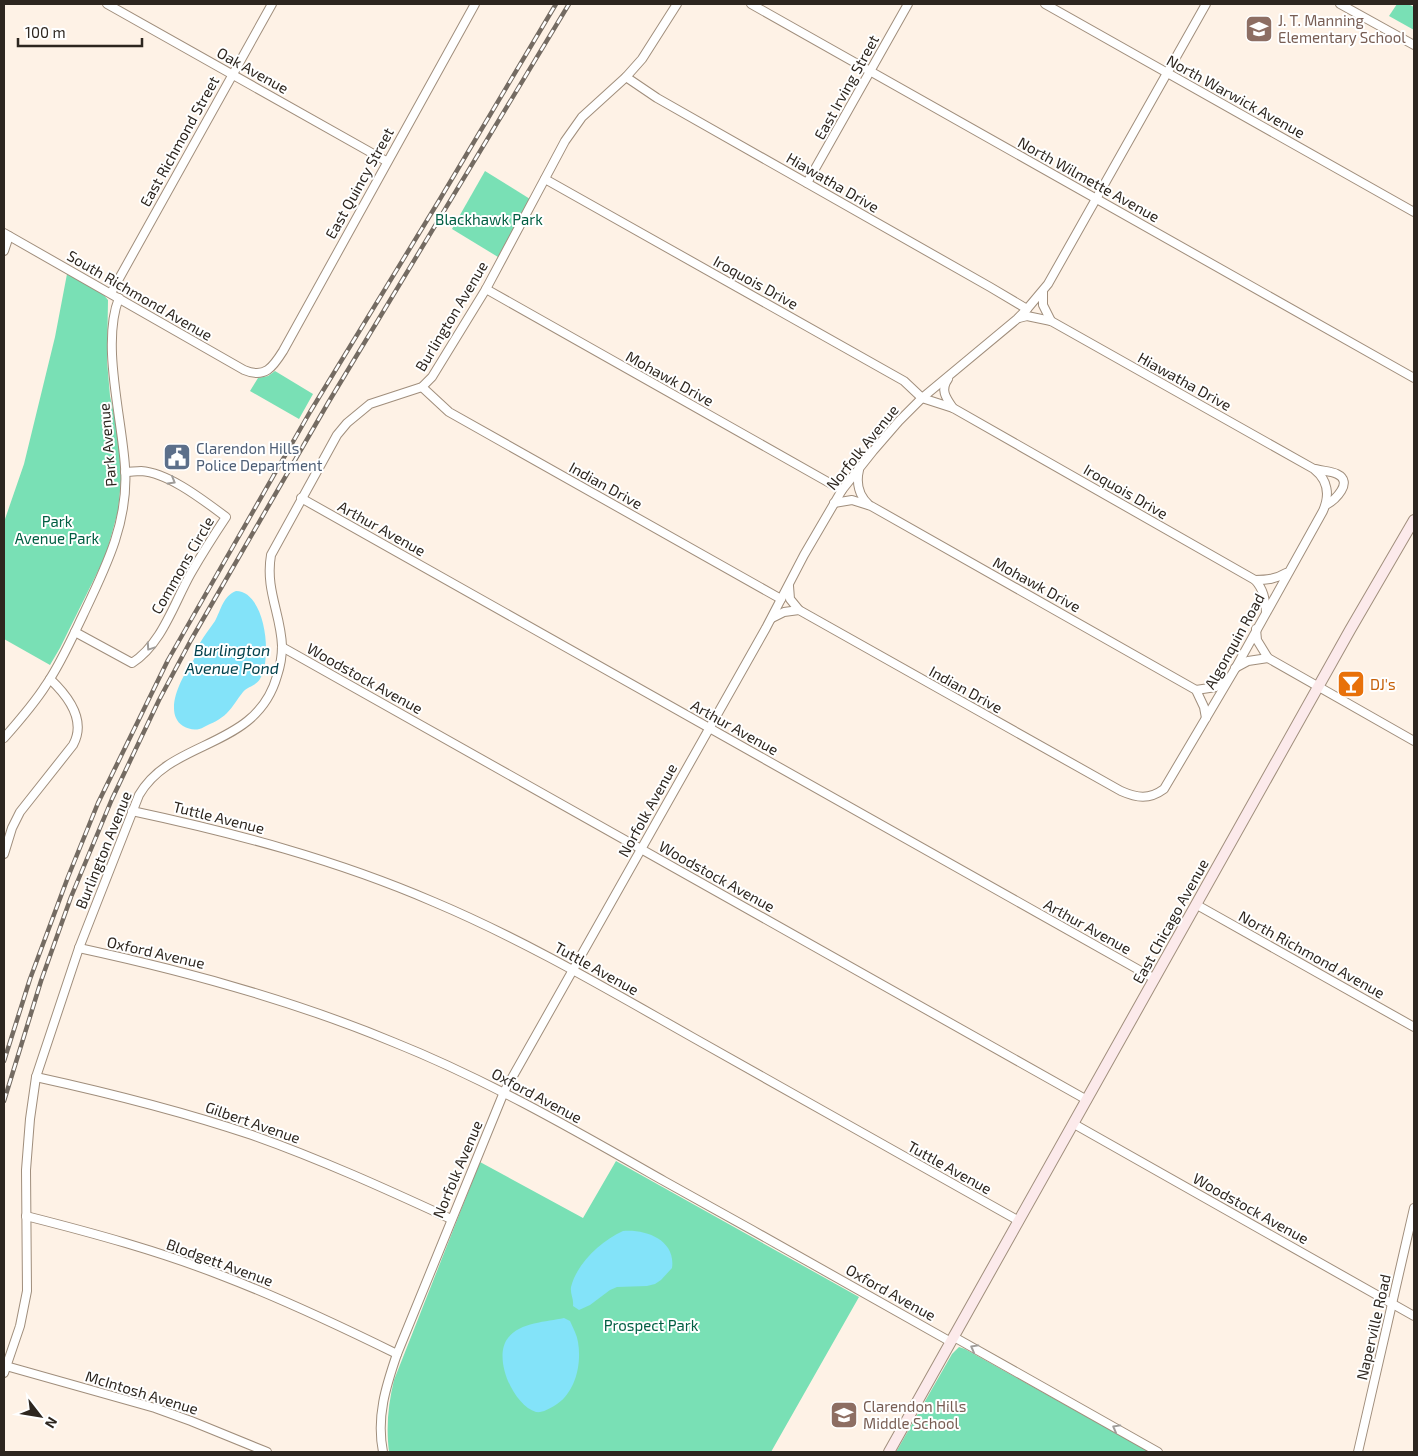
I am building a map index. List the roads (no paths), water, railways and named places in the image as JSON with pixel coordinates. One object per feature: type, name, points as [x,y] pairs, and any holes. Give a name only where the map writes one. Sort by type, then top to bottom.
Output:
[{"type":"main road","name":"East Chicago Avenue","points":[[889,1452],[1414,520]]},
{"type":"street","name":"Oak Avenue","points":[[107,4],[386,161]]},
{"type":"street","name":"East Richmond Street","points":[[110,293],[272,4]]},
{"type":"street","name":"East Quincy Street","points":[[264,372],[272,367],[283,350],[386,161],[475,4]]},
{"type":"street","name":"Burlington Avenue","points":[[5,1370],[20,1326],[27,1291],[27,1145],[36,1077],[79,948],[132,810],[145,784],[158,772],[235,731],[256,713],[274,686],[282,647],[269,576],[271,555],[301,498],[338,435],[360,410],[378,400],[422,387],[432,378],[486,289],[565,141],[582,117],[626,77],[642,58],[677,4]]},
{"type":"street","name":"North Wilmette Avenue","points":[[751,4],[1414,378]]},
{"type":"street","name":"East Irving Street","points":[[807,183],[908,4]]},
{"type":"street","name":"North Warwick Avenue","points":[[1045,4],[1414,212]]},
{"type":"street","name":"Norfolk Avenue","points":[[383,1452],[380,1425],[381,1412],[397,1354],[504,1092],[834,503],[860,466],[887,434],[922,398],[1017,319],[1043,292],[1206,4]]},
{"type":"street","points":[[1340,4],[1414,45]]},
{"type":"street","name":"Hiawatha Drive","points":[[626,77],[657,98],[1027,309]]},
{"type":"street","name":"Iroquois Drive","points":[[545,179],[904,381],[922,398],[953,408],[1255,580]]},
{"type":"street","points":[[4,251],[6,235]]},
{"type":"street","name":"South Richmond Avenue","points":[[6,235],[244,370],[254,374],[264,372]]},
{"type":"street","name":"Mohawk Drive","points":[[486,289],[842,490]]},
{"type":"street","points":[[1043,292],[1043,305],[1051,321]]},
{"type":"street","name":"Park Avenue","points":[[4,738],[36,700],[50,679],[75,632],[114,546],[123,509],[125,472],[112,345],[115,307],[119,298]]},
{"type":"street","name":"Hiawatha Drive","points":[[1017,319],[1027,316],[1051,321],[1314,469],[1324,479],[1327,489]]},
{"type":"street","points":[[951,373],[944,384],[944,396],[953,408]]},
{"type":"street","name":"Indian Drive","points":[[422,387],[449,412],[781,599]]},
{"type":"street","points":[[860,466],[858,482],[860,492],[864,500],[871,506]]},
{"type":"street","points":[[1314,469],[1336,473],[1343,481],[1343,488],[1340,494],[1326,505]]},
{"type":"street","name":"Commons Circle","points":[[75,632],[132,662],[144,655],[161,630],[191,573],[226,516],[202,499],[162,476],[141,471],[125,472]]},
{"type":"street","name":"Algonquin Road","points":[[1150,796],[1158,794],[1168,784],[1235,669],[1326,505],[1328,498],[1327,489]]},
{"type":"street","name":"Arthur Avenue","points":[[301,498],[1155,979]]},
{"type":"street","name":"Mohawk Drive","points":[[834,503],[852,500],[871,506],[1196,690]]},
{"type":"street","points":[[1255,580],[1277,578],[1288,572]]},
{"type":"street","points":[[1255,580],[1261,587],[1265,598],[1266,612]]},
{"type":"street","points":[[789,585],[790,599],[799,610]]},
{"type":"street","points":[[770,620],[784,612],[799,610]]},
{"type":"street","name":"Indian Drive","points":[[799,610],[1121,791],[1137,797],[1150,796]]},
{"type":"street","points":[[1256,629],[1257,640],[1268,658],[1414,741]]},
{"type":"street","name":"Woodstock Avenue","points":[[282,647],[1087,1100]]},
{"type":"street","points":[[1235,669],[1248,661],[1268,658]]},
{"type":"street","points":[[4,854],[12,828],[20,812],[78,736],[79,724],[75,712],[63,691],[50,679]]},
{"type":"street","points":[[1206,718],[1204,707],[1196,690],[1216,687],[1228,679]]},
{"type":"street","name":"Tuttle Avenue","points":[[132,810],[261,841],[360,872],[477,921],[573,970],[1019,1221]]},
{"type":"street","name":"North Richmond Avenue","points":[[1197,905],[1414,1027]]},
{"type":"street","name":"Oxford Avenue","points":[[79,948],[201,976],[299,1006],[394,1042],[504,1092],[1158,1452]]},
{"type":"street","name":"Gilbert Avenue","points":[[36,1077],[154,1105],[253,1135],[328,1164],[452,1218]]},
{"type":"street","name":"Woodstock Avenue","points":[[1074,1124],[1414,1316]]},
{"type":"street","name":"Naperville Road","points":[[1358,1452],[1414,1208]]},
{"type":"street","name":"Blodgett Avenue","points":[[26,1216],[136,1246],[222,1276],[299,1307],[397,1354]]},
{"type":"street","name":"McIntosh Avenue","points":[[5,1370],[155,1408],[267,1452]]},
{"type":"water","name":"Burlington Avenue Pond","points":[[236,591],[246,594],[254,602],[260,613],[266,641],[264,669],[260,679],[243,692],[224,715],[201,728],[188,728],[177,720],[174,712],[176,694],[200,643],[215,621],[225,600]]},
{"type":"water","points":[[623,1231],[641,1232],[658,1238],[669,1250],[672,1258],[672,1268],[655,1284],[617,1287],[579,1310],[573,1306],[571,1287],[574,1278],[584,1261],[598,1247]]},
{"type":"water","points":[[564,1318],[570,1321],[576,1334],[579,1351],[578,1369],[572,1387],[561,1401],[548,1409],[536,1412],[520,1401],[513,1391],[504,1369],[504,1347],[508,1338],[519,1329]]},
{"type":"railway","points":[[4,1061],[30,979],[98,803],[168,660],[310,412],[556,4]]},
{"type":"railway","points":[[4,1101],[41,981],[71,897],[112,799],[159,700],[191,640],[328,403],[569,4]]},
{"type":"place","name":"J. T. Manning Elementary School","points":[[1259,29]]},
{"type":"place","name":"Clarendon Hills Police Department","points":[[177,457]]},
{"type":"place","name":"DJ's","points":[[1351,684]]},
{"type":"place","name":"Clarendon Hills Middle School","points":[[844,1415]]},
{"type":"park label","name":"Blackhawk Park","points":[[489,219]]},
{"type":"park label","name":"Park Avenue Park","points":[[57,530]]},
{"type":"park label","name":"Prospect Park","points":[[651,1325]]}]
